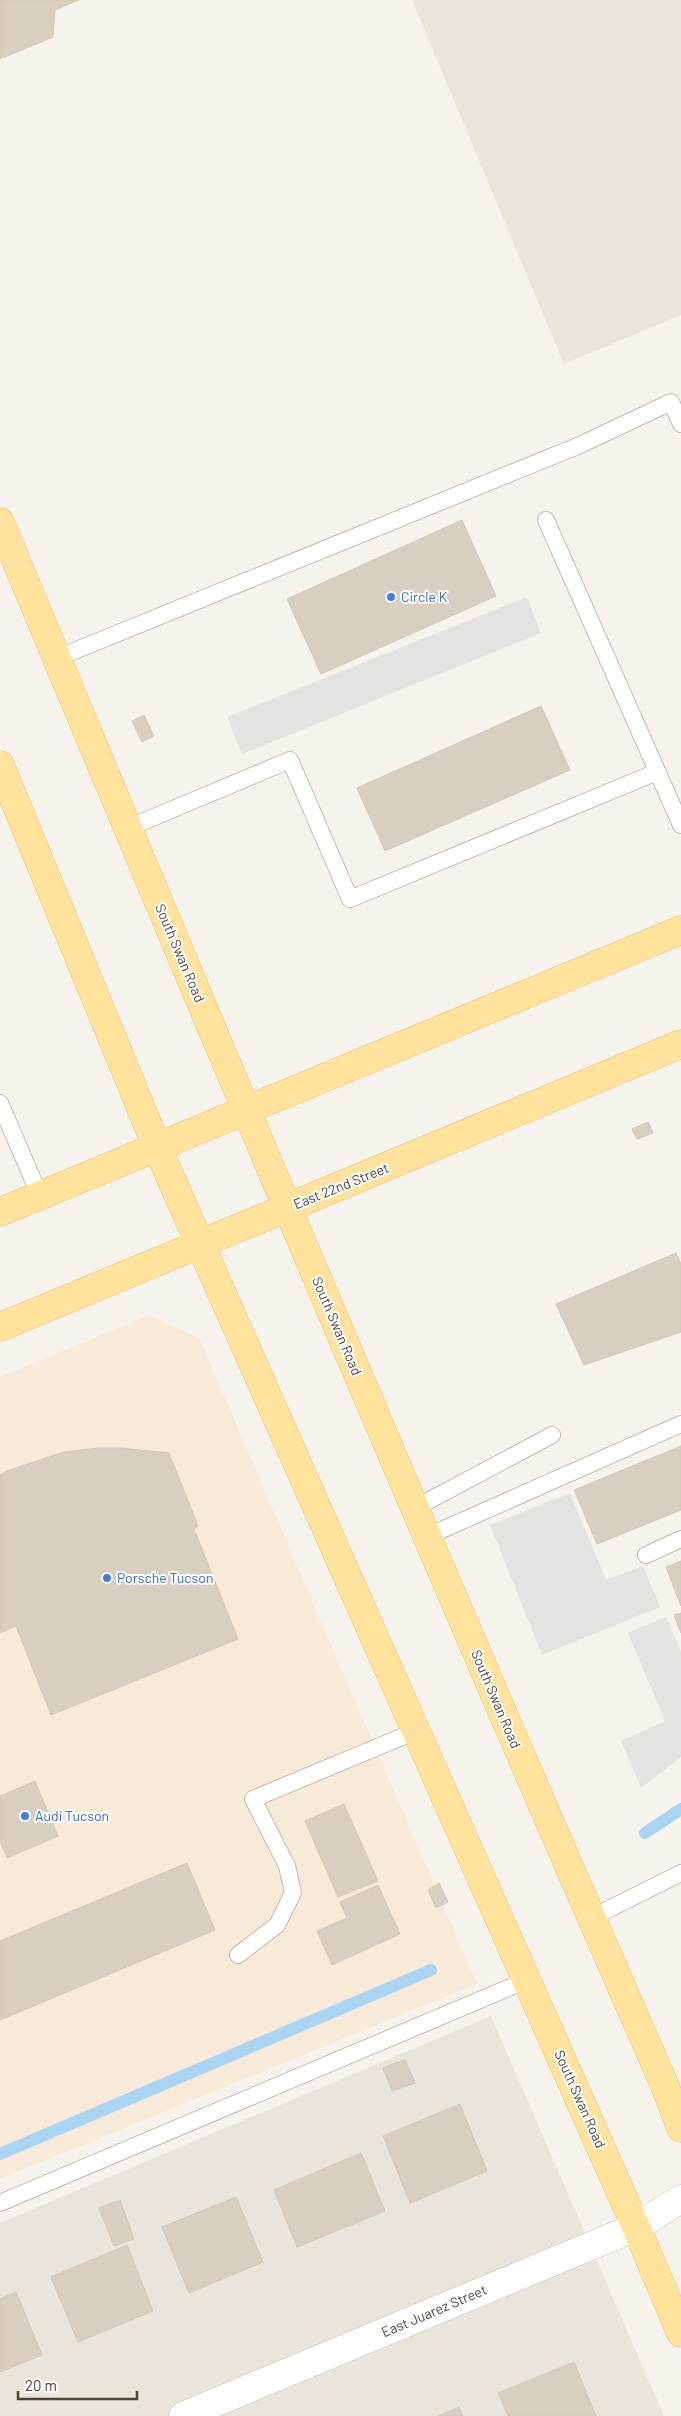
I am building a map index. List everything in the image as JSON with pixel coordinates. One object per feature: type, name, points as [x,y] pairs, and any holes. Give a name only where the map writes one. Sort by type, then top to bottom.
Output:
[{"type":"main road","name":"South Swan Road","points":[[0,522],[287,1208],[591,1918],[673,2083],[681,2128]]},
{"type":"main road","name":"South Swan Road","points":[[0,765],[8,808],[681,2332]]},
{"type":"main road","points":[[0,1212],[681,930]]},
{"type":"main road","name":"East 22nd Street","points":[[0,1327],[681,1044]]},
{"type":"street","name":"East Juarez Street","points":[[183,2416],[636,2227],[681,2199]]},
{"type":"lane","points":[[57,658],[580,445],[671,402],[681,424]]},
{"type":"lane","points":[[546,520],[681,825]]},
{"type":"lane","points":[[128,828],[290,760],[350,899],[657,772]]},
{"type":"lane","points":[[0,1103],[40,1196]]},
{"type":"lane","points":[[428,1536],[681,1424]]},
{"type":"lane","points":[[415,1508],[552,1435]]},
{"type":"lane","points":[[646,1555],[681,1539]]},
{"type":"lane","points":[[238,1955],[277,1925],[293,1893],[287,1866],[253,1799],[416,1731]]},
{"type":"lane","points":[[591,1918],[681,1872]]},
{"type":"lane","points":[[0,2202],[527,1980]]},
{"type":"shaded area","points":[[412,0],[681,0],[681,315],[564,364]]},
{"type":"shaded area","points":[[527,597],[541,633],[242,754],[227,717]]},
{"type":"shaded area","points":[[149,1315],[199,1338],[477,1984],[0,2179],[0,1377]]},
{"type":"shaded area","points":[[570,1493],[606,1580],[643,1566],[660,1607],[542,1655],[490,1525]]},
{"type":"shaded area","points":[[666,1617],[681,1652],[681,1757],[641,1788],[621,1741],[665,1721],[628,1633]]},
{"type":"shaded area","points":[[491,2016],[664,2416],[0,2416],[0,2223]]},
{"type":"building","points":[[0,0],[79,0],[55,10],[53,37],[0,59]]},
{"type":"building","name":"Circle K","points":[[462,520],[496,596],[321,674],[287,599]]},
{"type":"building","points":[[541,706],[570,770],[385,851],[357,788]]},
{"type":"building","points":[[144,715],[154,736],[142,742],[132,721]]},
{"type":"building","points":[[648,1122],[653,1133],[637,1139],[632,1129]]},
{"type":"building","points":[[676,1253],[681,1264],[681,1332],[584,1365],[556,1304]]},
{"type":"building","points":[[681,1446],[681,1510],[597,1544],[574,1490]]},
{"type":"building","name":"Porsche Tucson","points":[[98,1448],[120,1448],[169,1453],[198,1526],[194,1529],[238,1639],[51,1715],[16,1626],[0,1633],[0,1475],[64,1452]]},
{"type":"building","points":[[681,1561],[681,1606],[666,1567]]},
{"type":"building","points":[[681,1613],[681,1633],[674,1615]]},
{"type":"building","name":"Audi Tucson","points":[[35,1781],[58,1836],[7,1858],[0,1841],[0,1796]]},
{"type":"building","points":[[344,1804],[378,1881],[338,1897],[305,1821]]},
{"type":"building","points":[[187,1863],[215,1930],[0,2020],[0,1941]]},
{"type":"building","points":[[439,1883],[448,1902],[436,1908],[428,1890]]},
{"type":"building","points":[[378,1885],[400,1934],[332,1965],[317,1931],[347,1918],[340,1902]]},
{"type":"building","points":[[405,2059],[415,2083],[392,2091],[383,2068]]},
{"type":"building","points":[[460,2104],[487,2171],[410,2203],[383,2136]]},
{"type":"building","points":[[361,2153],[385,2211],[297,2247],[274,2190]]},
{"type":"building","points":[[236,2197],[263,2262],[189,2293],[162,2227]]},
{"type":"building","points":[[120,2200],[134,2239],[114,2246],[99,2208]]},
{"type":"building","points":[[127,2245],[153,2311],[78,2342],[51,2277]]},
{"type":"building","points":[[16,2292],[42,2355],[0,2372],[0,2299]]},
{"type":"building","points":[[574,2362],[596,2416],[508,2416],[498,2393]]},
{"type":"building","points":[[459,2407],[463,2416],[438,2416]]},
{"type":"waterway","points":[[645,1833],[681,1809]]},
{"type":"waterway","points":[[0,2154],[431,1970]]},
{"type":"place","name":"Circle K","points":[[391,597]]},
{"type":"place","name":"Porsche Tucson","points":[[107,1578]]},
{"type":"place","name":"Audi Tucson","points":[[25,1816]]}]
